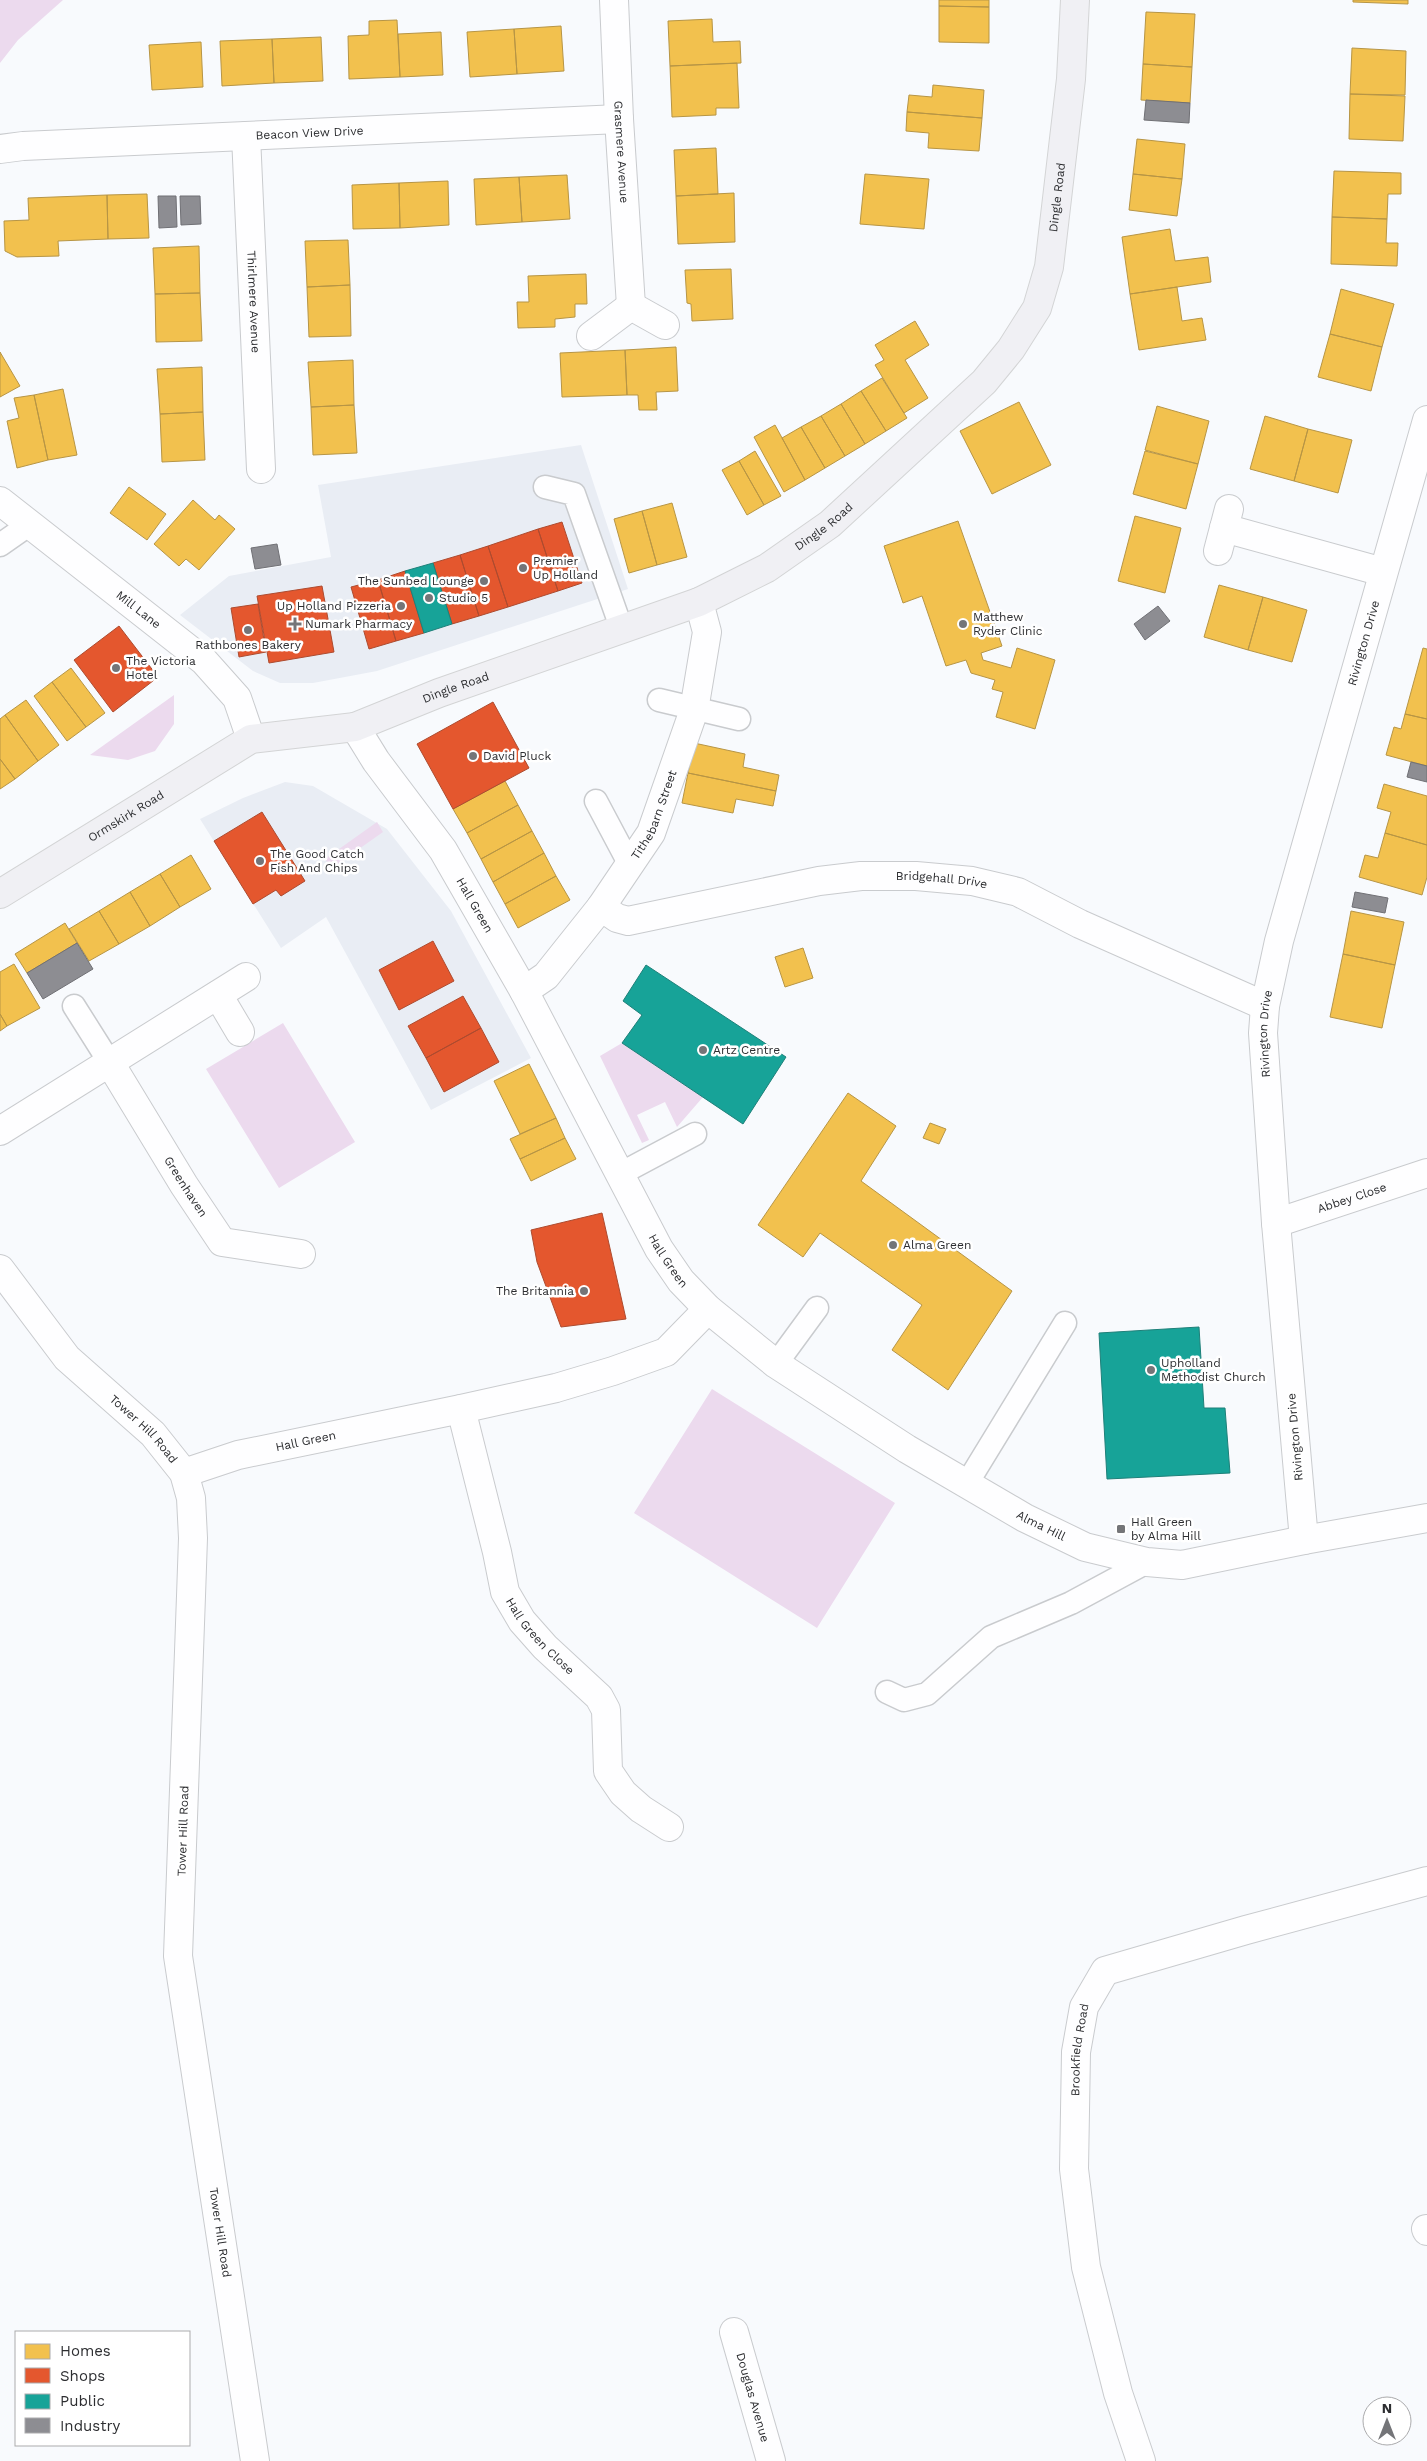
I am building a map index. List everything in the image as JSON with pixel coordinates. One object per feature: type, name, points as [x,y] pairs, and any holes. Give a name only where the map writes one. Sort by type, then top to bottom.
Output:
[{"type":"main road","name":"Dingle Road","points":[[251,739],[355,726],[439,693],[699,602],[767,568],[830,524],[984,382],[1012,348],[1037,308],[1049,267],[1071,79],[1075,0]]},
{"type":"main road","name":"Ormskirk Road","points":[[0,894],[251,739]]},
{"type":"street","name":"Grasmere Avenue","points":[[614,0],[630,306]]},
{"type":"street","name":"Beacon View Drive","points":[[0,149],[23,146],[619,119]]},
{"type":"street","name":"Thirlmere Avenue","points":[[246,136],[261,469]]},
{"type":"street","points":[[591,336],[630,306],[665,325]]},
{"type":"street","name":"Rivington Drive","points":[[1304,1540],[1276,1223],[1263,1033],[1264,1006],[1279,941],[1383,572],[1416,498],[1427,420]]},
{"type":"street","name":"Mill Lane","points":[[0,501],[204,662],[237,698],[251,739]]},
{"type":"street","points":[[1223,529],[1383,572]]},
{"type":"street","name":"Tithebarn Street","points":[[524,991],[546,976],[602,907],[651,833],[694,710],[707,632],[699,602]]},
{"type":"street","name":"Hall Green","points":[[184,1473],[238,1455],[461,1409],[568,1384],[614,1371],[666,1352],[708,1310],[680,1281],[659,1249],[524,991],[443,850],[376,761],[355,726]]},
{"type":"street","name":"Bridgehall Drive","points":[[602,907],[617,918],[628,921],[819,881],[862,876],[916,876],[972,881],[1018,892],[1080,924],[1264,1006]]},
{"type":"street","points":[[0,1131],[246,977]]},
{"type":"street","points":[[218,995],[240,1032]]},
{"type":"street","name":"Greenhaven","points":[[110,1063],[184,1185],[222,1242],[301,1254]]},
{"type":"street","name":"Abbey Close","points":[[1276,1223],[1427,1173]]},
{"type":"street","name":"Tower Hill Road","points":[[0,1269],[67,1358],[153,1434],[184,1473],[191,1498],[193,1538],[178,1956],[255,2461]]},
{"type":"street","name":"Alma Hill","points":[[708,1310],[776,1364],[907,1449],[1025,1518],[1085,1547],[1147,1562],[1182,1565],[1304,1540],[1427,1518]]},
{"type":"street","name":"Hall Green Close","points":[[461,1409],[497,1552],[505,1592],[522,1621],[545,1647],[599,1697],[606,1710],[608,1771],[623,1793],[669,1827]]},
{"type":"street","name":"Brookfield Road","points":[[1141,2461],[1118,2393],[1086,2267],[1074,2169],[1076,2052],[1084,2007],[1105,1971],[1246,1930],[1427,1881]]},
{"type":"street","name":"Douglas Avenue","points":[[734,2332],[771,2461]]},
{"type":"lane","points":[[545,487],[574,494],[622,630]]},
{"type":"lane","points":[[0,545],[30,524]]},
{"type":"lane","points":[[659,700],[694,710],[739,719]]},
{"type":"lane","points":[[596,801],[630,865]]},
{"type":"lane","points":[[74,1006],[110,1063]]},
{"type":"lane","points":[[620,1174],[695,1134]]},
{"type":"lane","points":[[776,1364],[817,1308]]},
{"type":"lane","points":[[966,1484],[1065,1323]]},
{"type":"lane","points":[[888,1692],[904,1700],[927,1694],[990,1637],[1071,1603],[1147,1562]]},
{"type":"shaded area","points":[[0,0],[63,0],[18,40],[0,63]]},
{"type":"shaded area","points":[[581,445],[628,589],[377,671],[313,683],[280,683],[253,671],[180,615],[229,576],[331,557],[318,485]]},
{"type":"shaded area","points":[[174,695],[174,724],[155,751],[128,760],[90,755]]},
{"type":"shaded area","points":[[285,782],[313,786],[387,829],[451,911],[531,1058],[431,1110],[326,917],[281,948],[200,819],[243,798]]},
{"type":"shaded area","points":[[377,822],[383,832],[332,868],[325,859]]},
{"type":"shaded area","points":[[283,1023],[355,1142],[279,1188],[206,1069]]},
{"type":"shaded area","points":[[622,1043],[703,1097],[677,1127],[665,1102],[637,1115],[649,1140],[642,1143],[600,1056]]},
{"type":"shaded area","points":[[712,1389],[895,1503],[817,1628],[634,1513]]},
{"type":"building: Homes","points":[[939,0],[989,0],[989,7],[939,6]]},
{"type":"building: Homes","points":[[1353,0],[1408,0],[1408,4],[1353,2]]},
{"type":"building: Homes","points":[[939,6],[989,7],[989,43],[939,42]]},
{"type":"building: Homes","points":[[1146,12],[1195,14],[1192,67],[1143,64]]},
{"type":"building: Homes","points":[[712,19],[713,42],[740,41],[741,63],[670,66],[668,21]]},
{"type":"building: Homes","points":[[397,20],[400,77],[349,79],[348,36],[369,35],[369,21]]},
{"type":"building: Homes","points":[[561,26],[564,71],[517,74],[514,29]]},
{"type":"building: Homes","points":[[514,29],[517,74],[470,77],[467,32]]},
{"type":"building: Homes","points":[[441,32],[443,75],[400,77],[398,34]]},
{"type":"building: Homes","points":[[321,37],[323,81],[274,83],[272,39]]},
{"type":"building: Homes","points":[[272,39],[274,83],[222,86],[220,41]]},
{"type":"building: Homes","points":[[201,42],[203,87],[152,90],[149,45]]},
{"type":"building: Homes","points":[[1352,48],[1406,51],[1405,95],[1350,94]]},
{"type":"building: Homes","points":[[737,63],[739,108],[716,108],[716,115],[672,117],[670,66]]},
{"type":"building: Homes","points":[[1143,64],[1192,67],[1190,103],[1141,100]]},
{"type":"building: Homes","points":[[933,85],[984,90],[982,118],[907,112],[909,95],[932,97]]},
{"type":"building: Homes","points":[[1350,94],[1405,96],[1403,141],[1349,139]]},
{"type":"building: Homes","points":[[907,112],[982,118],[979,151],[928,148],[929,133],[906,131]]},
{"type":"building: Homes","points":[[1137,139],[1185,144],[1182,179],[1133,174]]},
{"type":"building: Homes","points":[[716,148],[718,194],[676,196],[674,150]]},
{"type":"building: Homes","points":[[1334,171],[1401,173],[1401,194],[1388,194],[1387,219],[1332,217]]},
{"type":"building: Homes","points":[[865,174],[929,179],[924,229],[860,224]]},
{"type":"building: Homes","points":[[1133,174],[1182,179],[1177,216],[1129,210]]},
{"type":"building: Homes","points":[[567,175],[570,219],[522,222],[519,177]]},
{"type":"building: Homes","points":[[519,177],[522,222],[476,225],[474,179]]},
{"type":"building: Homes","points":[[448,181],[449,225],[400,228],[399,183]]},
{"type":"building: Homes","points":[[399,183],[400,228],[353,229],[352,185]]},
{"type":"building: Homes","points":[[734,193],[735,242],[678,244],[676,196]]},
{"type":"building: Homes","points":[[147,194],[149,238],[108,239],[107,195]]},
{"type":"building: Homes","points":[[107,195],[108,239],[58,241],[59,256],[17,257],[5,251],[4,221],[29,220],[28,198]]},
{"type":"building: Homes","points":[[1332,217],[1387,219],[1386,243],[1398,243],[1397,266],[1331,264]]},
{"type":"building: Homes","points":[[1170,229],[1175,261],[1208,257],[1211,282],[1130,294],[1122,237]]},
{"type":"building: Homes","points":[[348,240],[350,285],[307,287],[305,241]]},
{"type":"building: Homes","points":[[199,246],[200,293],[155,294],[153,248]]},
{"type":"building: Homes","points":[[731,269],[733,319],[692,321],[691,304],[687,303],[685,270]]},
{"type":"building: Homes","points":[[586,274],[587,304],[575,304],[575,317],[555,319],[555,327],[518,328],[517,302],[529,302],[528,276]]},
{"type":"building: Homes","points":[[350,285],[351,336],[309,337],[307,287]]},
{"type":"building: Homes","points":[[1177,287],[1182,321],[1202,318],[1206,340],[1139,350],[1130,294]]},
{"type":"building: Homes","points":[[1341,289],[1394,304],[1382,347],[1330,334]]},
{"type":"building: Homes","points":[[200,293],[202,341],[156,342],[155,294]]},
{"type":"building: Homes","points":[[915,321],[929,345],[905,360],[928,398],[904,413],[875,365],[884,360],[875,345]]},
{"type":"building: Homes","points":[[1330,334],[1382,347],[1371,391],[1318,377]]},
{"type":"building: Homes","points":[[676,347],[678,391],[656,392],[657,410],[639,410],[638,395],[627,395],[625,350]]},
{"type":"building: Homes","points":[[625,350],[627,395],[562,397],[560,353]]},
{"type":"building: Homes","points":[[0,352],[20,386],[0,397]]},
{"type":"building: Homes","points":[[353,360],[354,405],[311,407],[308,362]]},
{"type":"building: Homes","points":[[202,367],[203,412],[160,414],[157,369]]},
{"type":"building: Homes","points":[[882,378],[907,418],[886,431],[861,391]]},
{"type":"building: Homes","points":[[63,389],[77,455],[48,460],[34,395]]},
{"type":"building: Homes","points":[[861,391],[886,431],[865,444],[841,404]]},
{"type":"building: Homes","points":[[34,395],[48,460],[17,468],[7,421],[19,418],[14,398]]},
{"type":"building: Homes","points":[[1019,402],[1051,465],[992,494],[960,431]]},
{"type":"building: Homes","points":[[841,404],[865,444],[845,456],[821,416]]},
{"type":"building: Homes","points":[[354,405],[357,453],[313,455],[311,407]]},
{"type":"building: Homes","points":[[1157,406],[1209,421],[1198,464],[1145,450]]},
{"type":"building: Homes","points":[[203,412],[205,460],[162,462],[160,414]]},
{"type":"building: Homes","points":[[821,416],[845,456],[825,468],[801,427]]},
{"type":"building: Homes","points":[[1265,416],[1308,429],[1294,481],[1250,469]]},
{"type":"building: Homes","points":[[775,425],[805,480],[784,492],[754,437]]},
{"type":"building: Homes","points":[[801,427],[825,468],[805,480],[782,438]]},
{"type":"building: Homes","points":[[1308,429],[1352,440],[1338,493],[1294,481]]},
{"type":"building: Homes","points":[[755,451],[781,496],[764,505],[739,461]]},
{"type":"building: Homes","points":[[1145,451],[1198,464],[1186,509],[1133,494]]},
{"type":"building: Homes","points":[[739,461],[764,505],[747,515],[722,470]]},
{"type":"building: Homes","points":[[129,487],[166,514],[147,540],[110,513]]},
{"type":"building: Homes","points":[[193,500],[215,520],[219,515],[235,529],[199,570],[186,559],[179,566],[154,544]]},
{"type":"building: Homes","points":[[672,503],[687,557],[657,565],[642,511]]},
{"type":"building: Homes","points":[[642,511],[657,565],[629,573],[614,519]]},
{"type":"building: Homes","points":[[1135,516],[1181,528],[1165,593],[1118,581]]},
{"type":"building: Homes","name":"Matthew Ryder Clinic","points":[[958,521],[1002,646],[981,653],[983,660],[1011,668],[1017,648],[1055,660],[1035,729],[996,717],[1003,692],[992,689],[995,680],[971,673],[966,660],[946,666],[922,596],[903,603],[884,546]]},
{"type":"building: Homes","points":[[1219,585],[1263,597],[1248,650],[1204,637]]},
{"type":"building: Homes","points":[[1263,597],[1307,610],[1292,662],[1248,650]]},
{"type":"building: Homes","points":[[1423,648],[1427,649],[1427,719],[1405,714]]},
{"type":"building: Homes","points":[[71,668],[105,713],[86,727],[52,682]]},
{"type":"building: Homes","points":[[52,682],[86,727],[67,741],[34,696]]},
{"type":"building: Homes","points":[[26,700],[59,745],[38,761],[5,715]]},
{"type":"building: Homes","points":[[1405,714],[1427,719],[1427,766],[1386,755],[1394,727],[1401,729]]},
{"type":"building: Homes","points":[[5,715],[38,761],[15,779],[0,759],[0,719]]},
{"type":"building: Homes","points":[[694,743],[745,754],[743,767],[779,775],[776,791],[688,773]]},
{"type":"building: Homes","points":[[0,759],[15,779],[0,789]]},
{"type":"building: Homes","points":[[688,773],[776,791],[773,806],[736,799],[733,813],[682,803]]},
{"type":"building: Homes","points":[[505,781],[518,805],[467,833],[453,809]]},
{"type":"building: Homes","points":[[1384,784],[1427,796],[1427,845],[1385,833],[1391,812],[1377,808]]},
{"type":"building: Homes","points":[[518,805],[532,831],[481,859],[467,833]]},
{"type":"building: Homes","points":[[532,831],[544,853],[493,882],[481,859]]},
{"type":"building: Homes","points":[[1385,833],[1427,845],[1427,877],[1422,895],[1359,877],[1365,855],[1378,858]]},
{"type":"building: Homes","points":[[544,853],[556,876],[505,904],[493,882]]},
{"type":"building: Homes","points":[[191,855],[211,889],[180,907],[160,874]]},
{"type":"building: Homes","points":[[160,874],[180,907],[150,926],[130,892]]},
{"type":"building: Homes","points":[[556,876],[570,900],[518,928],[505,904]]},
{"type":"building: Homes","points":[[130,892],[150,926],[119,944],[99,911]]},
{"type":"building: Homes","points":[[99,911],[119,944],[89,961],[69,929]]},
{"type":"building: Homes","points":[[1351,911],[1404,922],[1395,965],[1343,954]]},
{"type":"building: Homes","points":[[65,923],[77,943],[27,973],[15,954]]},
{"type":"building: Homes","points":[[803,948],[813,978],[785,987],[775,957]]},
{"type":"building: Homes","points":[[1343,954],[1395,965],[1382,1028],[1330,1017]]},
{"type":"building: Homes","points":[[14,964],[40,1008],[7,1026],[0,1014],[0,972]]},
{"type":"building: Homes","points":[[0,1014],[7,1026],[0,1031]]},
{"type":"building: Homes","points":[[529,1064],[556,1118],[520,1134],[494,1081]]},
{"type":"building: Homes","name":"Alma Green","points":[[848,1093],[896,1126],[861,1181],[1012,1291],[948,1390],[892,1350],[922,1305],[820,1233],[803,1257],[758,1225]]},
{"type":"building: Homes","points":[[556,1118],[565,1138],[520,1159],[510,1139]]},
{"type":"building: Homes","points":[[930,1123],[946,1129],[939,1144],[923,1138]]},
{"type":"building: Homes","points":[[565,1138],[576,1159],[531,1181],[520,1159]]},
{"type":"building: Shops","points":[[562,522],[582,583],[558,591],[538,529]]},
{"type":"building: Shops","name":"Premier Up Holland","points":[[538,529],[558,591],[508,607],[488,546]]},
{"type":"building: Shops","name":"The Sunbed Lounge","points":[[488,546],[508,607],[479,616],[460,555]]},
{"type":"building: Shops","points":[[460,555],[479,616],[452,624],[433,563]]},
{"type":"building: Shops","name":"Up Holland Pizzeria","points":[[405,571],[424,633],[396,641],[378,580]]},
{"type":"building: Shops","points":[[378,580],[396,641],[369,649],[351,587]]},
{"type":"building: Shops","name":"Numark Pharmacy","points":[[322,586],[334,652],[269,663],[257,596]]},
{"type":"building: Shops","name":"Rathbones Bakery","points":[[258,604],[266,652],[239,657],[231,608]]},
{"type":"building: Shops","name":"The Victoria Hotel","points":[[119,626],[158,677],[113,712],[74,660]]},
{"type":"building: Shops","name":"David Pluck","points":[[493,702],[529,768],[453,809],[417,744]]},
{"type":"building: Shops","name":"The Good Catch Fish And Chips","points":[[262,812],[305,881],[281,896],[276,890],[253,904],[214,841]]},
{"type":"building: Shops","points":[[433,941],[454,981],[399,1010],[379,970]]},
{"type":"building: Shops","points":[[463,996],[481,1028],[426,1058],[408,1026]]},
{"type":"building: Shops","points":[[481,1028],[499,1062],[444,1092],[426,1058]]},
{"type":"building: Shops","name":"The Britannia","points":[[602,1213],[626,1319],[561,1327],[537,1262],[531,1230]]},
{"type":"building: Public","name":"Studio 5","points":[[433,563],[452,624],[424,633],[405,571]]},
{"type":"building: Public","name":"Artz Centre","points":[[646,965],[786,1057],[743,1124],[622,1043],[642,1015],[623,1001]]},
{"type":"building: Public","name":"Upholland Methodist Church","points":[[1199,1327],[1204,1408],[1225,1408],[1230,1473],[1107,1479],[1099,1333]]},
{"type":"building: Industry","points":[[1146,100],[1190,103],[1189,123],[1144,120]]},
{"type":"building: Industry","points":[[158,196],[176,196],[177,227],[159,228]]},
{"type":"building: Industry","points":[[180,196],[200,196],[201,224],[181,225]]},
{"type":"building: Industry","points":[[277,544],[281,565],[255,569],[251,548]]},
{"type":"building: Industry","points":[[1158,606],[1170,621],[1145,640],[1134,624]]},
{"type":"building: Industry","points":[[1411,762],[1427,766],[1427,782],[1407,777]]},
{"type":"building: Industry","points":[[1355,892],[1388,898],[1385,913],[1352,907]]},
{"type":"building: Industry","points":[[77,943],[93,969],[43,999],[27,973]]},
{"type":"place","name":"Premier Up Holland","points":[[523,568]]},
{"type":"place","name":"The Sunbed Lounge","points":[[484,581]]},
{"type":"place","name":"Studio 5","points":[[429,598]]},
{"type":"place","name":"Up Holland Pizzeria","points":[[401,606]]},
{"type":"place","name":"Numark Pharmacy","points":[[295,624]]},
{"type":"place","name":"Matthew Ryder Clinic","points":[[963,624]]},
{"type":"place","name":"Rathbones Bakery","points":[[248,630]]},
{"type":"place","name":"The Victoria Hotel","points":[[116,668]]},
{"type":"place","name":"David Pluck","points":[[473,756]]},
{"type":"place","name":"The Good Catch Fish And Chips","points":[[260,861]]},
{"type":"place","name":"Artz Centre","points":[[703,1050]]},
{"type":"place","name":"Alma Green","points":[[893,1245]]},
{"type":"place","name":"The Britannia","points":[[584,1291]]},
{"type":"place","name":"Upholland Methodist Church","points":[[1151,1370]]},
{"type":"place","name":"Hall Green by Alma Hill","points":[[1121,1529]]}]
